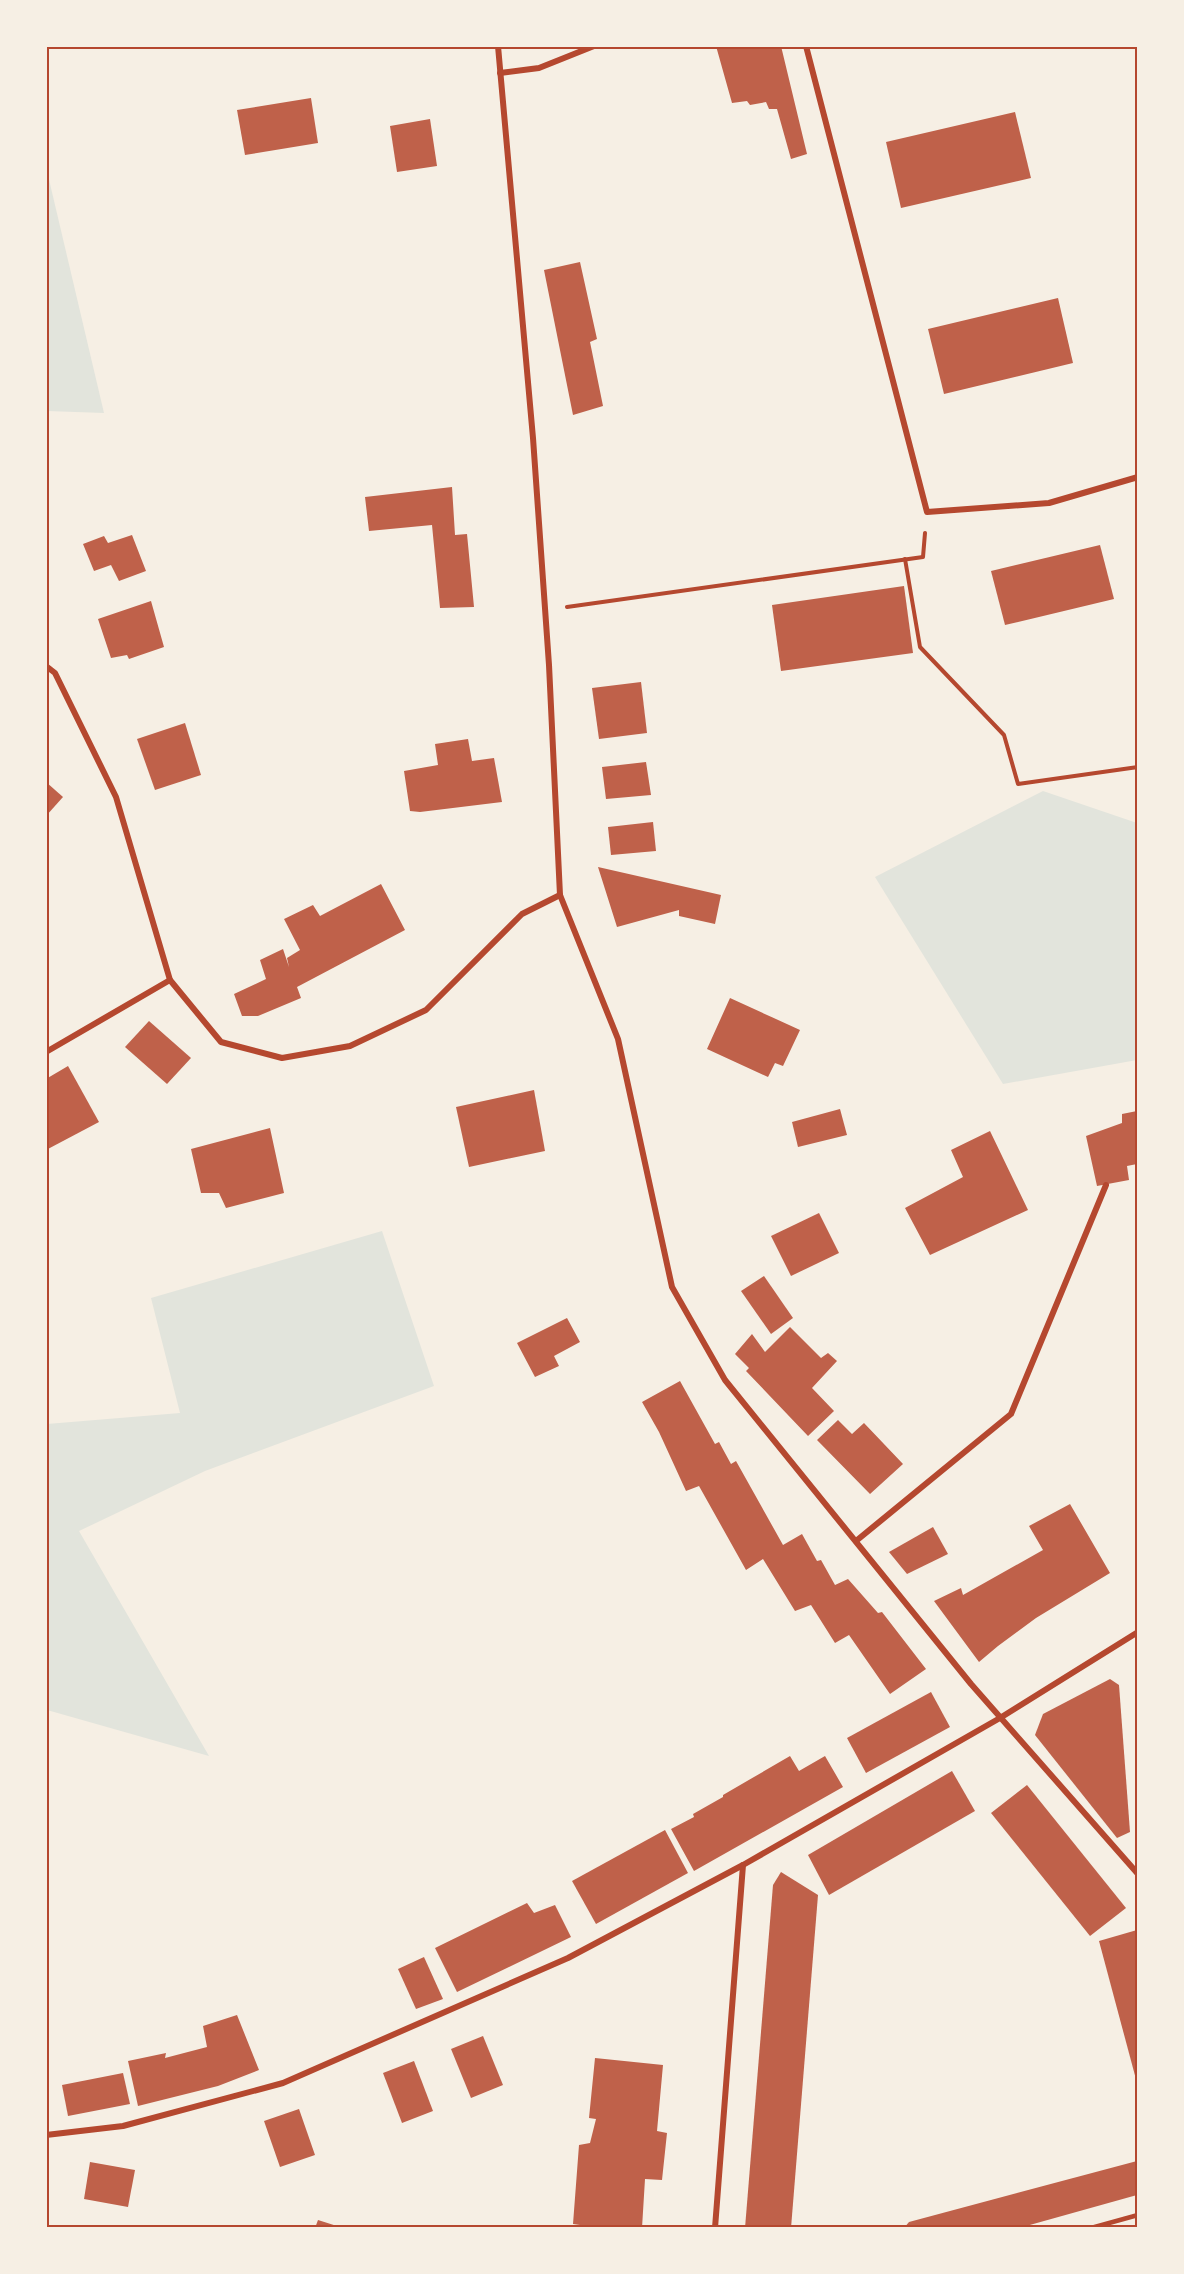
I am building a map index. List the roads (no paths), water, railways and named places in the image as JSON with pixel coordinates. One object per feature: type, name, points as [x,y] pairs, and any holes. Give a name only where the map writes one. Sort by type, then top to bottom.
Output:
[{"type":"street","points":[[498,46],[533,438],[545,610],[560,895],[618,1039],[672,1287],[725,1380],[1000,1718],[1137,1874]]},
{"type":"street","points":[[500,73],[538,68],[594,46]]},
{"type":"street","points":[[806,46],[927,512],[1049,503],[1137,477]]},
{"type":"street","points":[[46,666],[55,673],[116,797],[170,981],[221,1042],[282,1058],[350,1046],[426,1010],[522,914],[560,895]]},
{"type":"street","points":[[46,1052],[170,981]]},
{"type":"street","points":[[856,1541],[1011,1414],[1106,1185]]},
{"type":"street","points":[[46,2135],[123,2126],[283,2083],[568,1958],[743,1866],[1000,1718],[1137,1632]]},
{"type":"street","points":[[716,2228],[743,1866]]},
{"type":"lane","points":[[1091,2228],[1137,2215]]}]
